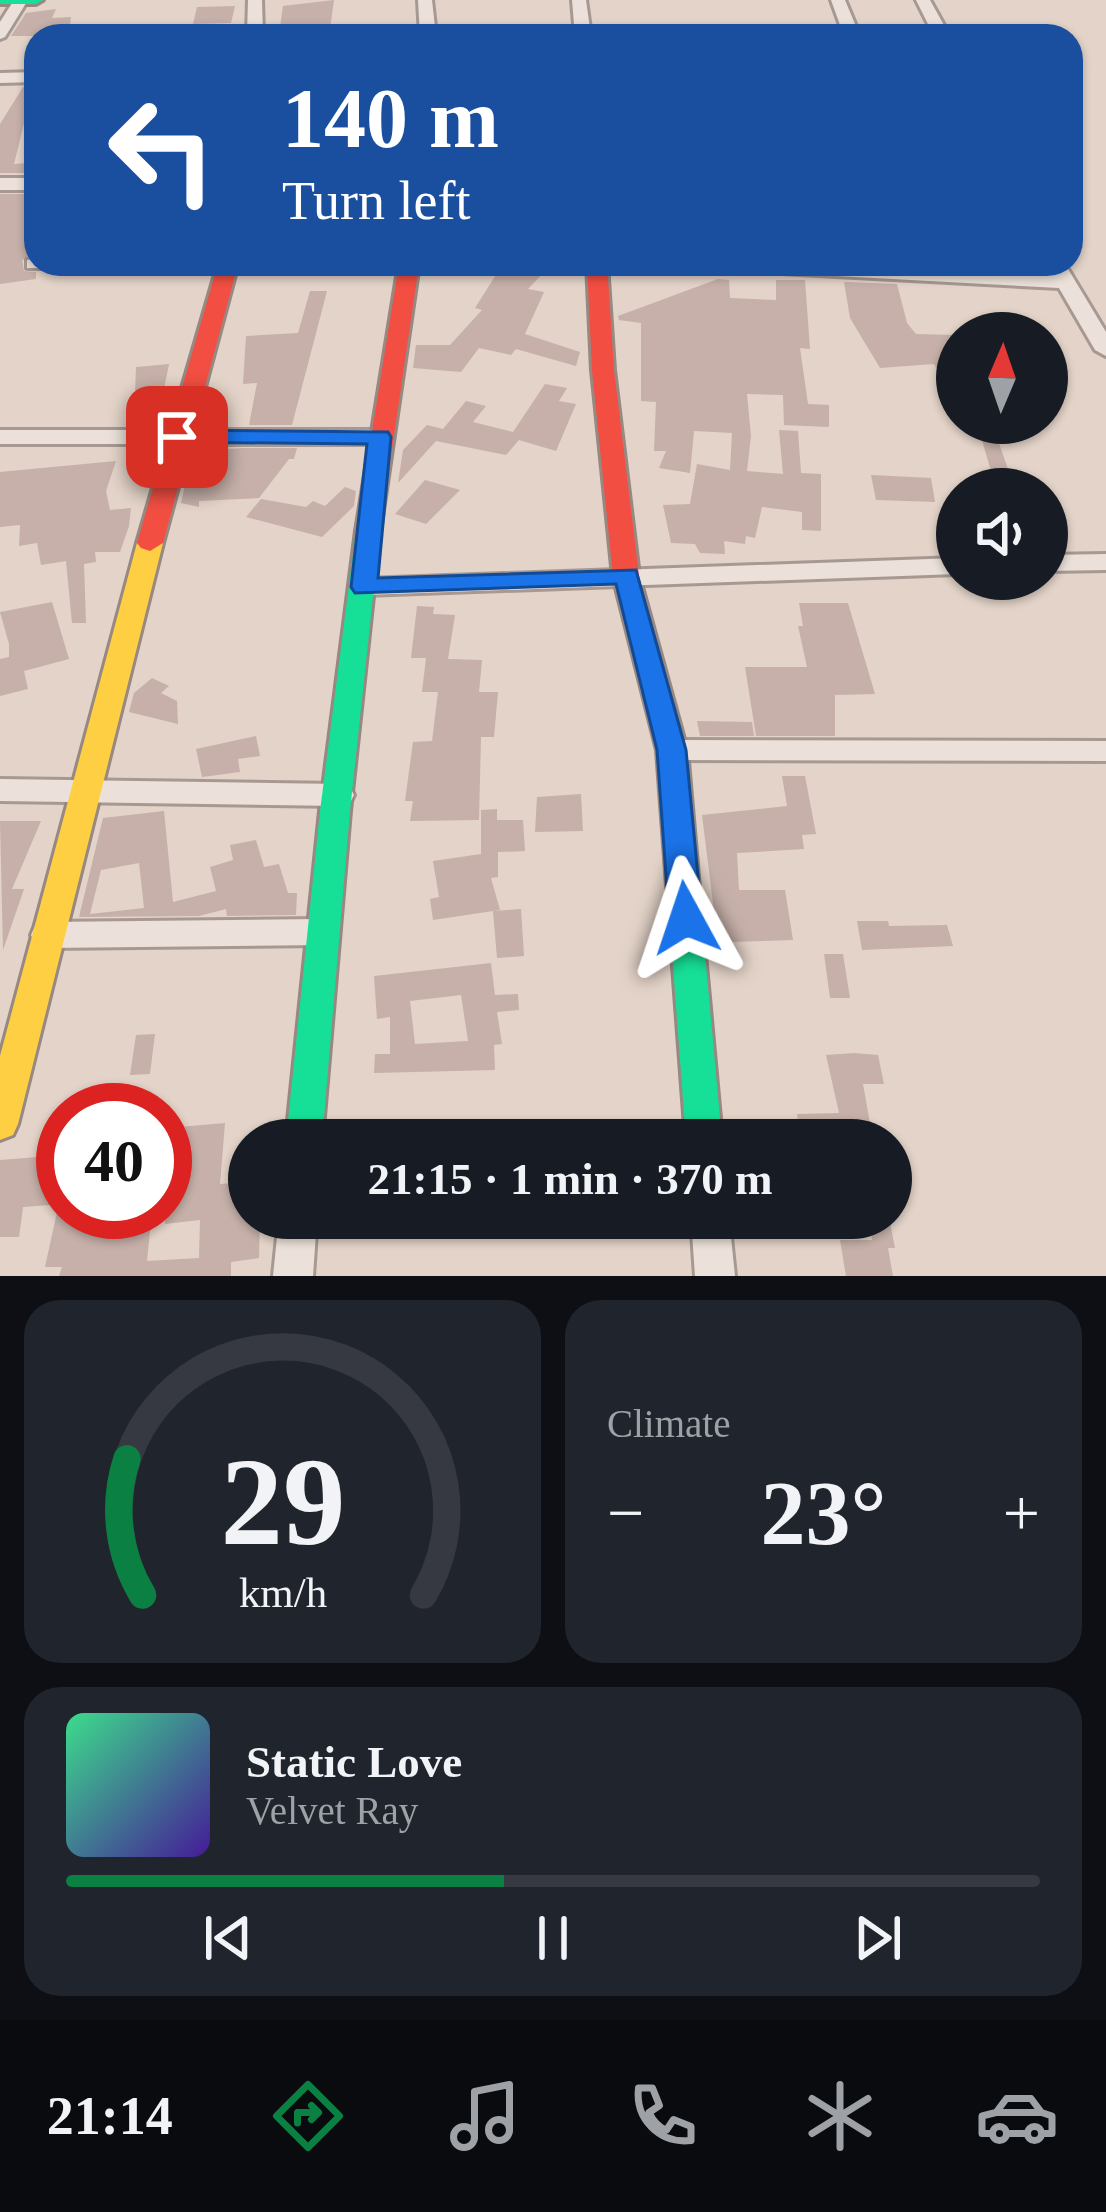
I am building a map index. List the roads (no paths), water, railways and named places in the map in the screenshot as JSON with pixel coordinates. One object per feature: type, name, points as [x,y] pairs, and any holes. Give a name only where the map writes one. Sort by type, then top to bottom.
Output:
[{"type":"main road","points":[[0,0],[36,0]]},
{"type":"main road","points":[[0,1124],[15,1010],[47,935],[177,437],[225,276]]},
{"type":"main road","points":[[306,1119],[321,932],[380,437],[407,276]]},
{"type":"main road","points":[[597,276],[626,576],[671,750],[702,1119]]},
{"type":"street","points":[[0,34],[21,0]]},
{"type":"street","points":[[1062,276],[1103,339]]},
{"type":"street","points":[[0,437],[380,437]]},
{"type":"street","points":[[1068,563],[1106,562]]},
{"type":"street","points":[[364,587],[936,567]]},
{"type":"street","points":[[671,750],[1106,752]]},
{"type":"street","points":[[0,790],[339,795]]},
{"type":"street","points":[[47,935],[321,932]]},
{"type":"street","points":[[293,1276],[296,1239]]},
{"type":"street","points":[[712,1239],[715,1276]]}]
